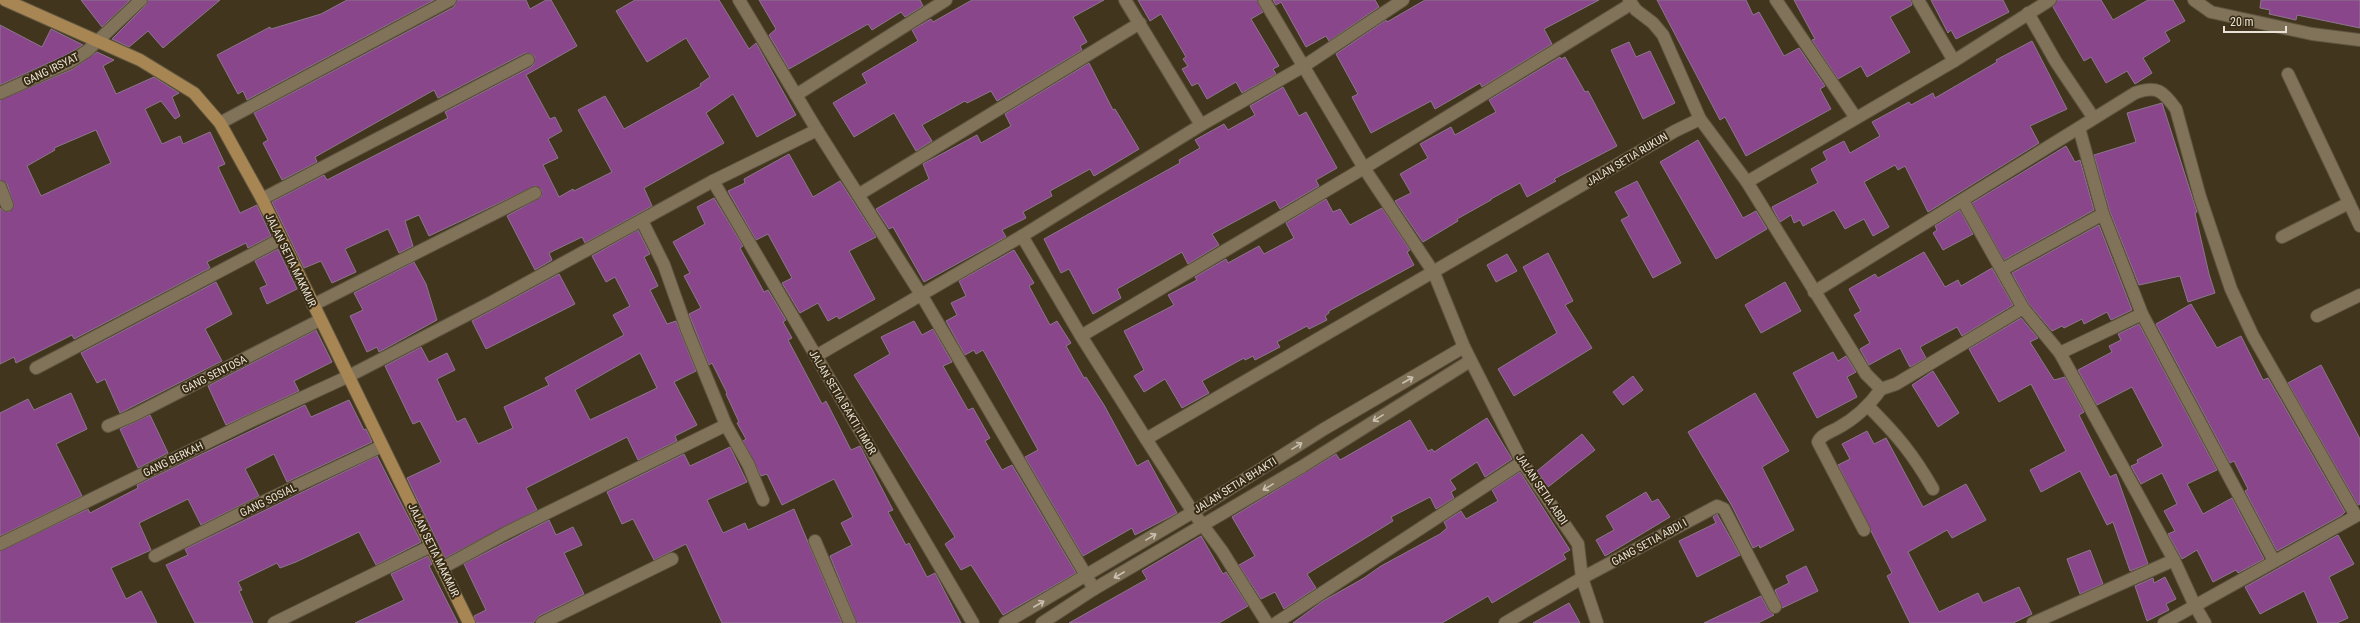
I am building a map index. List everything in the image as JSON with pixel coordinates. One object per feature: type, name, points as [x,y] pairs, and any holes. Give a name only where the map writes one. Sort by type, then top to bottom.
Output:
[{"type":"main road","name":"JALAN SETIA MAKMUR","points":[[5,0],[140,60],[194,93],[220,123],[262,199],[347,377],[469,623]]},
{"type":"street","name":"GANG IRSYAT","points":[[0,93],[70,62],[87,51],[141,0]]},
{"type":"street","points":[[220,123],[450,0]]},
{"type":"street","points":[[739,0],[817,130],[922,296],[1088,576],[1094,589]]},
{"type":"street","points":[[796,95],[946,0]]},
{"type":"street","points":[[1125,0],[1201,125]]},
{"type":"street","name":"JALAN SETIA ABDI","points":[[1264,0],[1364,168],[1434,274],[1470,361],[1522,462],[1578,544],[1582,578],[1597,623]]},
{"type":"street","points":[[816,356],[922,296],[1201,125],[1304,66],[1402,0]]},
{"type":"street","points":[[1776,0],[1856,118]]},
{"type":"street","points":[[1918,0],[1954,61]]},
{"type":"street","points":[[1748,182],[1954,61],[2050,0]]},
{"type":"street","points":[[2194,0],[2210,12],[2312,34],[2360,40]]},
{"type":"street","points":[[1081,336],[1364,168],[1630,2],[1653,23],[1663,35],[1700,119],[1748,182],[1814,292],[1866,374],[1881,389]]},
{"type":"street","points":[[2028,13],[2056,62],[2093,117]]},
{"type":"street","points":[[858,195],[1140,23]]},
{"type":"street","points":[[262,199],[528,60]]},
{"type":"street","points":[[2288,74],[2360,226]]},
{"type":"street","points":[[1814,292],[2079,128],[2093,117],[2135,93],[2148,88],[2158,90],[2176,109],[2200,197],[2231,289],[2253,336],[2358,516],[2164,623]]},
{"type":"street","name":"JALAN SETIA RUKUN","points":[[1146,439],[1434,274],[1675,131],[1700,119]]},
{"type":"street","points":[[2079,128],[2104,214],[2142,314],[2274,561]]},
{"type":"street","name":"GANG BERKAH","points":[[0,544],[249,422],[347,377],[492,302],[713,181],[817,130]]},
{"type":"street","name":"JALAN SETIA BAKTI TIMOR","points":[[713,181],[973,623]]},
{"type":"street","points":[[0,187],[7,205]]},
{"type":"street","points":[[313,305],[535,193]]},
{"type":"street","points":[[1963,200],[2024,308],[2060,353],[2174,560],[2195,606],[2206,623]]},
{"type":"street","points":[[2282,238],[2349,203]]},
{"type":"street","points":[[2003,269],[2104,214]]},
{"type":"street","points":[[642,221],[664,266],[687,330],[726,425],[748,464],[763,500]]},
{"type":"street","points":[[1022,236],[1081,336],[1146,439],[1193,512],[1222,551],[1267,623]]},
{"type":"street","points":[[36,368],[281,239]]},
{"type":"street","points":[[2317,316],[2360,296]]},
{"type":"street","points":[[1864,530],[1818,442],[1820,438],[1842,426],[1868,406],[1881,389],[1896,384],[2024,308]]},
{"type":"street","points":[[2060,353],[2142,314]]},
{"type":"street","name":"GANG SENTOSA","points":[[108,426],[134,415],[320,320]]},
{"type":"street","name":"JALAN SETIA BHAKTI","points":[[1005,623],[1088,576],[1324,429],[1464,347]]},
{"type":"street","name":"JALAN SETIA BHAKTI","points":[[1042,623],[1094,589],[1203,526],[1470,361]]},
{"type":"street","points":[[1868,406],[1899,436],[1917,461],[1933,489]]},
{"type":"street","points":[[442,568],[506,533],[726,425]]},
{"type":"street","points":[[1324,429],[1333,446]]},
{"type":"street","name":"GANG SOSIAL","points":[[155,556],[271,498],[382,446]]},
{"type":"street","points":[[1276,623],[1522,462]]},
{"type":"street","name":"GANG SETIA ABDI I","points":[[1505,623],[1582,578],[1717,506],[1724,510],[1775,607]]},
{"type":"street","points":[[815,541],[850,623]]},
{"type":"street","points":[[274,623],[431,546]]},
{"type":"street","points":[[542,623],[672,559]]},
{"type":"street","points":[[2033,623],[2174,560]]},
{"type":"building","points":[[81,0],[130,0],[102,27]]},
{"type":"building","points":[[148,0],[220,0],[163,48],[148,31],[129,47],[112,39],[146,5]]},
{"type":"building","points":[[347,0],[434,0],[247,100],[243,91],[238,94],[217,55],[270,27],[271,29],[321,14]]},
{"type":"building","points":[[457,0],[526,0],[530,9],[546,0],[551,0],[577,46],[526,75],[550,119],[555,117],[562,131],[548,139],[558,158],[543,165],[559,197],[573,189],[574,191],[612,172],[578,110],[605,96],[624,129],[701,86],[700,84],[710,77],[686,38],[647,62],[616,11],[635,0],[719,0],[749,49],[756,43],[796,115],[757,137],[733,94],[706,113],[724,143],[644,188],[652,206],[585,243],[582,237],[549,253],[552,260],[535,270],[507,216],[541,197],[542,190],[535,186],[429,236],[419,215],[405,221],[413,246],[399,253],[388,229],[345,249],[356,272],[332,283],[321,261],[304,268],[272,202],[324,175],[327,180],[448,118],[445,112],[531,67],[534,64],[535,57],[532,54],[525,53],[438,98],[434,90],[315,157],[317,162],[282,180],[263,143],[268,140],[254,113],[454,7]]},
{"type":"building","points":[[759,0],[920,0],[923,6],[905,17],[901,12],[872,30],[868,24],[789,69],[769,35],[776,29]]},
{"type":"building","points":[[972,0],[1104,0],[1073,17],[1087,42],[1080,46],[1082,50],[997,101],[991,91],[967,103],[965,101],[922,125],[932,141],[916,151],[894,113],[854,137],[833,103],[867,83],[862,74],[918,41],[912,30],[931,19],[933,22]]},
{"type":"building","points":[[1138,0],[1257,0],[1263,12],[1251,19],[1279,66],[1273,69],[1276,74],[1242,93],[1236,82],[1207,99],[1198,83],[1192,86],[1182,69],[1188,66],[1183,59],[1186,57],[1161,14],[1150,21]]},
{"type":"building","points":[[1273,0],[1375,0],[1379,7],[1329,41],[1326,36],[1306,47],[1281,2],[1276,5]]},
{"type":"building","points":[[1425,0],[1599,0],[1544,29],[1552,44],[1482,87],[1480,83],[1435,109],[1431,101],[1371,133],[1352,97],[1358,94],[1336,54],[1386,20],[1387,22]]},
{"type":"building","points":[[1657,0],[1746,0],[1753,15],[1759,12],[1784,56],[1799,48],[1825,86],[1820,89],[1831,109],[1746,156],[1725,117],[1720,120]]},
{"type":"building","points":[[1794,0],[1911,0],[1912,5],[1890,17],[1910,52],[1867,77],[1861,66],[1838,79],[1812,40],[1815,39]]},
{"type":"building","points":[[1931,0],[2003,0],[2009,12],[1956,39],[1951,30],[1948,33]]},
{"type":"building","points":[[2057,0],[2101,0],[2113,20],[2148,0],[2173,0],[2185,21],[2165,32],[2170,41],[2143,58],[2152,73],[2135,84],[2127,71],[2106,83],[2091,57],[2084,61],[2053,7]]},
{"type":"building","points":[[2261,0],[2360,0],[2360,28],[2297,15],[2296,20],[2269,14],[2270,10],[2260,8]]},
{"type":"building","points":[[0,25],[42,47],[51,29],[83,45],[66,55],[0,85]]},
{"type":"building","points":[[2032,41],[2067,109],[2030,126],[2039,143],[1928,212],[1905,166],[1898,170],[1895,165],[1864,182],[1889,227],[1873,236],[1864,219],[1845,229],[1834,210],[1803,226],[1800,220],[1794,223],[1791,215],[1780,222],[1772,207],[1818,183],[1811,169],[1827,160],[1823,152],[1844,141],[1850,153],[1880,136],[1872,122],[1909,102],[1911,105],[1933,93],[1935,98],[1997,62],[1996,60]]},
{"type":"building","points":[[1629,42],[1636,57],[1650,51],[1675,103],[1643,119],[1611,50]]},
{"type":"building","points":[[97,52],[114,60],[103,66],[116,94],[154,77],[179,93],[172,97],[180,116],[175,119],[161,101],[145,109],[162,144],[180,136],[183,144],[210,132],[225,164],[218,167],[240,213],[257,205],[271,236],[248,248],[246,243],[207,262],[210,268],[74,339],[72,335],[16,363],[14,357],[0,364],[0,208],[3,211],[9,212],[14,206],[7,184],[0,180],[0,100],[73,69]],"holes":[[[96,130],[111,163],[41,196],[27,166],[55,150],[54,148]]]},
{"type":"building","points":[[1560,57],[1561,59],[1565,57],[1585,92],[1588,91],[1617,146],[1554,179],[1556,181],[1527,197],[1520,183],[1457,219],[1458,221],[1423,242],[1395,201],[1411,193],[1400,174],[1428,158],[1420,144],[1451,127],[1455,135],[1496,112],[1489,100]]},
{"type":"building","points":[[1089,63],[1113,110],[1115,109],[1139,149],[1094,176],[1090,169],[1050,191],[1052,196],[1023,212],[1026,218],[1002,230],[1006,237],[924,282],[893,227],[889,229],[876,209],[929,179],[923,164],[977,135],[981,143],[1011,126],[1005,114]]},
{"type":"building","points":[[1283,87],[1299,116],[1306,112],[1337,168],[1316,180],[1319,186],[1280,209],[1275,200],[1212,234],[1219,245],[1188,264],[1182,252],[1117,289],[1121,298],[1093,314],[1069,269],[1061,273],[1044,239],[1180,163],[1179,160],[1200,148],[1195,140],[1224,124],[1228,130],[1255,115],[1250,106]]},
{"type":"building","points":[[2162,103],[2197,212],[2195,213],[2209,274],[2215,293],[2188,302],[2180,276],[2139,285],[2110,212],[2094,155],[2136,142],[2127,113]]},
{"type":"building","points":[[1698,140],[1743,218],[1756,211],[1767,229],[1716,259],[1660,162]]},
{"type":"building","points":[[2066,146],[2075,162],[2080,160],[2094,210],[2004,260],[1972,203]]},
{"type":"building","points":[[789,154],[813,197],[840,181],[876,237],[849,251],[875,299],[839,319],[837,316],[828,321],[818,303],[800,313],[782,283],[792,278],[768,234],[756,240],[728,191],[745,183],[744,179]]},
{"type":"building","points":[[1637,181],[1681,263],[1653,278],[1621,220],[1629,216],[1615,192]]},
{"type":"building","points":[[714,198],[743,246],[740,248],[764,292],[768,290],[786,320],[783,322],[792,338],[788,340],[822,404],[826,401],[851,450],[860,446],[893,510],[888,512],[906,545],[909,543],[927,577],[935,573],[961,623],[857,623],[830,556],[852,545],[841,523],[853,517],[834,479],[782,505],[767,474],[761,476],[743,441],[746,439],[737,423],[739,422],[726,394],[727,393],[712,363],[709,365],[689,314],[701,308],[684,276],[690,273],[673,242],[705,224],[697,207]]},
{"type":"building","points":[[1326,199],[1333,212],[1340,209],[1350,225],[1382,208],[1410,250],[1407,252],[1414,265],[1329,311],[1329,313],[1325,316],[1327,320],[1309,329],[1307,326],[1277,342],[1280,347],[1255,360],[1253,356],[1245,360],[1244,358],[1202,381],[1209,393],[1182,408],[1165,379],[1144,392],[1134,376],[1144,370],[1124,331],[1174,305],[1168,295],[1197,280],[1195,277],[1226,259],[1228,263],[1259,246],[1264,254],[1294,238],[1286,223]]},
{"type":"building","points":[[1960,210],[1973,234],[1943,250],[1933,233],[1937,230],[1935,226]]},
{"type":"building","points":[[2099,225],[2132,310],[2111,320],[2107,312],[2084,324],[2082,319],[2064,328],[2062,326],[2052,331],[2029,304],[2012,273]]},
{"type":"building","points":[[638,230],[650,254],[644,257],[658,286],[650,290],[667,324],[676,321],[696,371],[674,382],[697,425],[675,436],[677,441],[638,460],[627,437],[526,488],[537,510],[445,558],[407,478],[441,462],[420,421],[413,424],[385,366],[421,347],[429,362],[447,353],[455,370],[437,379],[457,422],[465,418],[478,444],[513,428],[504,407],[549,385],[545,378],[624,335],[613,315],[630,306],[615,277],[606,282],[592,256]],"holes":[[[640,353],[657,388],[590,420],[575,390]]]},
{"type":"building","points":[[278,249],[297,289],[267,304],[260,288],[267,285],[255,261]]},
{"type":"building","points":[[1014,250],[1034,283],[1029,286],[1050,325],[1057,321],[1071,343],[1066,346],[1084,378],[1086,377],[1104,405],[1137,466],[1148,460],[1177,513],[1135,535],[1132,528],[1083,556],[1025,457],[1038,450],[983,350],[976,354],[974,350],[965,355],[946,321],[957,315],[951,303],[966,296],[959,281]]},
{"type":"building","points":[[1924,252],[1945,287],[1958,280],[1961,286],[1992,268],[2013,305],[1962,336],[1957,327],[1920,347],[1926,358],[1910,367],[1900,348],[1869,365],[1860,349],[1870,343],[1854,315],[1861,311],[1849,289],[1875,274],[1878,278]]},
{"type":"building","points":[[1548,253],[1573,301],[1565,305],[1592,348],[1514,396],[1498,369],[1557,333],[1523,267]]},
{"type":"building","points":[[1507,254],[1517,271],[1496,282],[1487,265]]},
{"type":"building","points":[[414,262],[426,284],[437,320],[379,352],[377,347],[367,352],[350,316],[363,310],[354,293]]},
{"type":"building","points":[[559,274],[575,304],[486,349],[472,321]]},
{"type":"building","points":[[216,282],[232,314],[205,329],[222,361],[120,413],[105,379],[97,383],[81,353]]},
{"type":"building","points":[[1785,282],[1801,311],[1761,333],[1745,305]]},
{"type":"building","points":[[2191,304],[2217,348],[2241,336],[2263,380],[2268,378],[2345,512],[2277,551],[2245,491],[2248,489],[2234,461],[2230,463],[2156,324]]},
{"type":"building","points":[[2021,318],[2038,338],[2030,342],[2054,380],[2065,377],[2084,412],[2079,415],[2110,477],[2116,474],[2148,564],[2130,571],[2113,522],[2107,525],[2080,471],[2041,492],[2030,470],[2066,451],[2031,384],[1999,402],[1969,349]]},
{"type":"building","points":[[914,321],[922,335],[933,329],[952,362],[943,366],[968,410],[973,408],[990,438],[985,441],[1002,470],[1012,465],[1076,573],[1003,615],[971,565],[961,570],[945,544],[955,537],[854,375],[890,354],[881,337]]},
{"type":"building","points":[[2139,324],[2217,470],[2187,484],[2203,514],[2232,498],[2264,559],[2238,573],[2236,570],[2213,582],[2197,550],[2182,559],[2168,534],[2175,531],[2164,511],[2177,504],[2162,473],[2141,484],[2131,466],[2138,463],[2137,460],[2163,446],[2132,387],[2097,405],[2078,370],[2112,352],[2109,346],[2121,340],[2118,334]]},
{"type":"building","points":[[316,330],[332,362],[294,381],[299,391],[226,425],[208,386]]},
{"type":"building","points":[[1833,352],[1838,361],[1846,356],[1856,372],[1847,377],[1857,397],[1817,418],[1793,373]]},
{"type":"building","points":[[2321,365],[2360,439],[2360,504],[2358,505],[2288,383]]},
{"type":"building","points":[[1933,371],[1959,413],[1938,427],[1912,385]]},
{"type":"building","points":[[1633,376],[1643,390],[1623,405],[1613,392]]},
{"type":"building","points":[[71,393],[87,429],[56,444],[82,496],[0,536],[0,413],[28,399],[34,410]]},
{"type":"building","points":[[1755,393],[1789,451],[1762,467],[1794,530],[1760,548],[1759,545],[1753,548],[1732,506],[1688,432]]},
{"type":"building","points":[[349,400],[364,430],[366,429],[372,442],[287,482],[274,454],[245,469],[259,496],[201,525],[188,499],[139,523],[151,550],[111,568],[126,599],[141,591],[157,623],[0,623],[0,551],[88,509],[90,513],[138,488],[137,485],[305,405],[311,417]]},
{"type":"building","points":[[150,415],[168,453],[138,468],[120,429]]},
{"type":"building","points":[[1487,418],[1512,459],[1485,477],[1477,462],[1450,480],[1456,489],[1451,492],[1454,498],[1436,509],[1430,497],[1391,517],[1393,521],[1307,574],[1316,588],[1284,609],[1275,592],[1261,599],[1239,565],[1255,556],[1232,517],[1336,454],[1340,460],[1410,420],[1428,451],[1432,449],[1434,452]]},
{"type":"building","points":[[1867,431],[1874,444],[1886,438],[1923,507],[1966,484],[1986,520],[1952,538],[1947,530],[1908,552],[1939,612],[1978,593],[1983,603],[2019,587],[2032,614],[2013,623],[1910,623],[1887,576],[1892,573],[1838,465],[1850,459],[1842,444]]},
{"type":"building","points":[[1582,434],[1595,450],[1548,487],[1537,471]]},
{"type":"building","points":[[730,447],[747,482],[707,500],[723,533],[745,523],[748,530],[794,509],[842,623],[722,623],[686,544],[654,560],[633,519],[622,524],[607,492],[684,454],[690,466]]},
{"type":"building","points":[[377,456],[421,542],[376,565],[359,532],[296,562],[280,568],[277,563],[238,582],[242,590],[239,591],[253,623],[195,623],[166,565],[188,555],[185,549]]},
{"type":"building","points":[[1520,472],[1570,550],[1563,554],[1566,559],[1492,603],[1488,596],[1442,623],[1293,623],[1323,601],[1364,578],[1381,566],[1440,534],[1447,528],[1444,522],[1461,511],[1466,519],[1498,501],[1492,490]]},
{"type":"building","points":[[1646,492],[1652,502],[1658,499],[1670,517],[1605,556],[1596,540],[1614,530],[1606,516]]},
{"type":"building","points":[[1717,514],[1740,555],[1697,577],[1679,541],[1716,523],[1713,517]]},
{"type":"building","points":[[549,520],[556,535],[573,527],[582,545],[564,553],[584,594],[539,616],[533,623],[476,623],[474,616],[486,610],[464,564]]},
{"type":"building","points":[[2338,535],[2354,564],[2329,577],[2348,618],[2337,623],[2318,623],[2304,591],[2260,614],[2245,587]]},
{"type":"building","points":[[1201,536],[1223,574],[1226,572],[1248,606],[1219,623],[1069,623],[1147,579],[1142,571]]},
{"type":"building","points":[[2090,550],[2103,584],[2080,594],[2067,559]]},
{"type":"building","points":[[428,556],[432,564],[429,566],[458,623],[355,623],[404,600],[391,574]]},
{"type":"building","points":[[1806,566],[1818,591],[1782,608],[1775,590],[1789,583],[1786,576]]},
{"type":"building","points":[[2165,577],[2176,599],[2166,604],[2169,610],[2147,621],[2135,586],[2153,578],[2154,583]]},
{"type":"building","points":[[1761,596],[1769,611],[1774,615],[1758,623],[1704,623]]},
{"type":"building","points":[[1569,603],[1580,623],[1533,623]]}]
